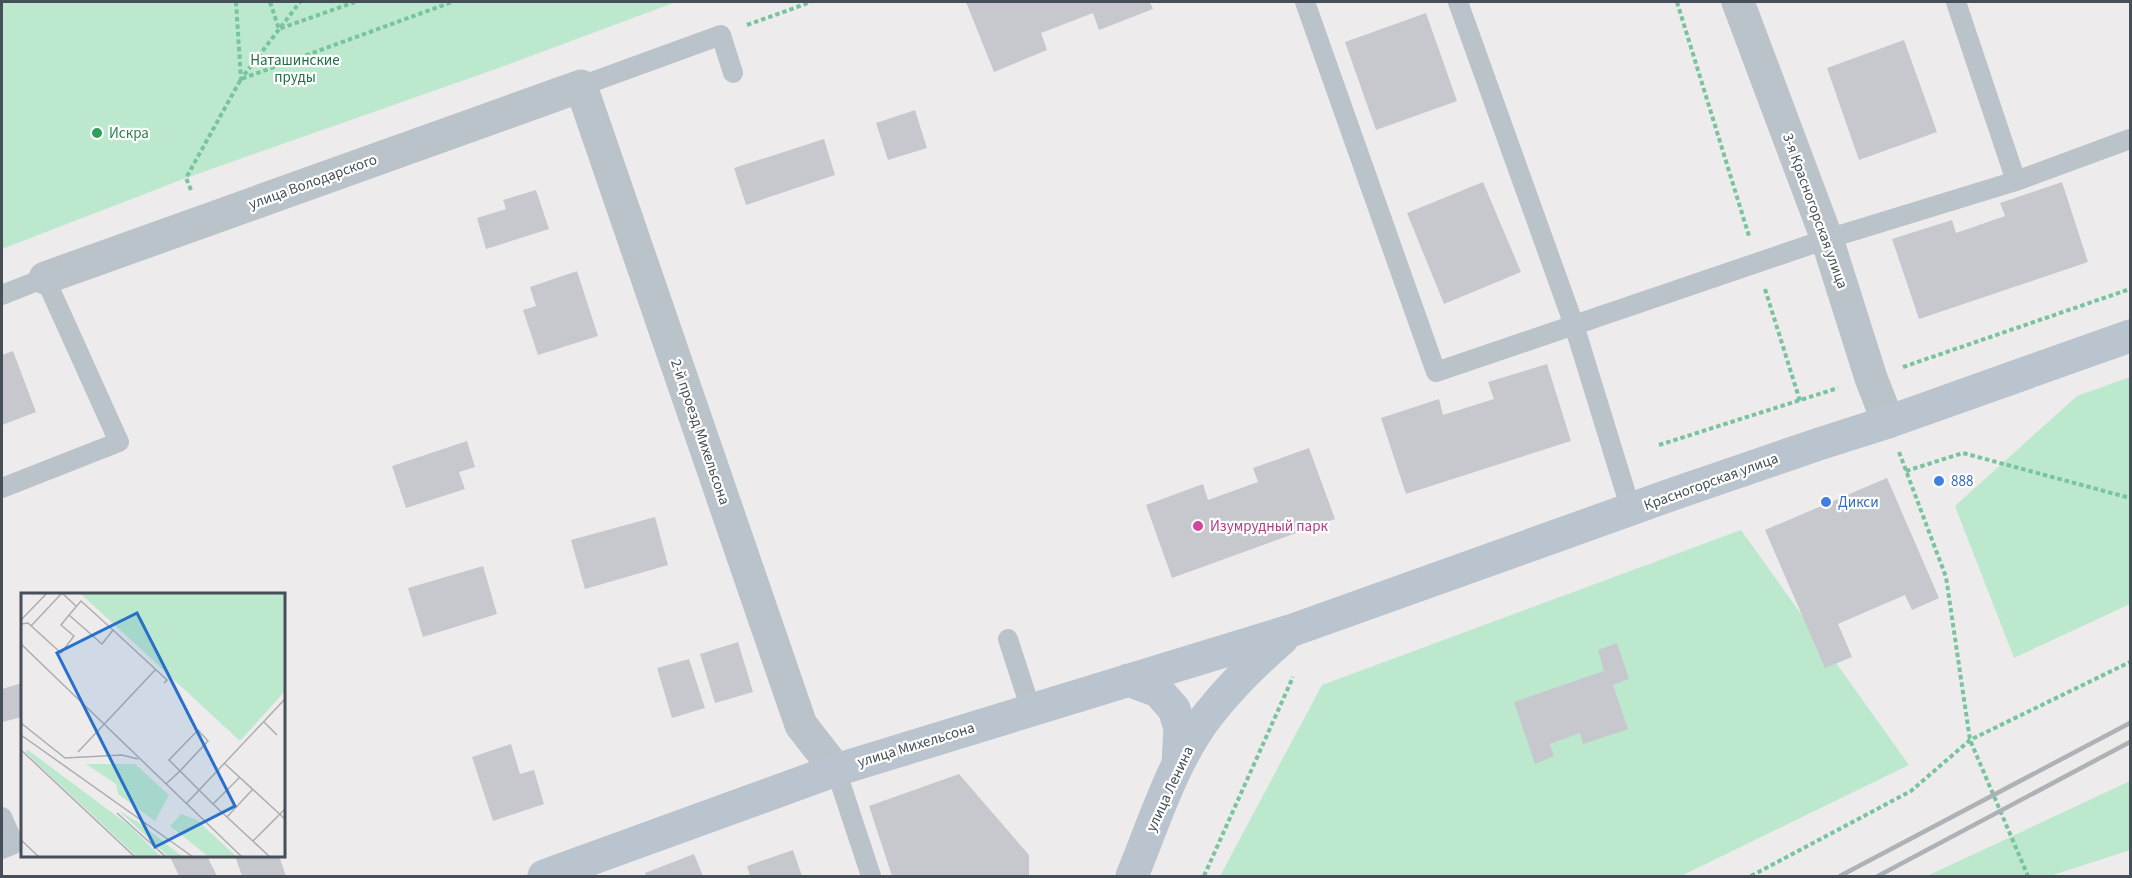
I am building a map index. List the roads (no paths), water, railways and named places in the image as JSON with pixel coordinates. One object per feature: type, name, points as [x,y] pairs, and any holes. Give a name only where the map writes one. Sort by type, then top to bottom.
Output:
[{"type":"street","name":"3-я Красногорская улица","points":[[1738,2],[1827,239],[1871,378],[1893,436]]},
{"type":"street","name":"улица Володарского","points":[[45,278],[581,86]]},
{"type":"street","name":"2-й проезд Михельсона","points":[[581,86],[801,726],[836,770]]},
{"type":"street","name":"Красногорская улица","points":[[1293,630],[1808,447],[1893,436],[2130,336]]},
{"type":"street","name":"улица Михельсона","points":[[544,876],[836,770],[1293,630]]},
{"type":"street","name":"улица Ленина","points":[[1132,876],[1178,766],[1207,716],[1250,668],[1293,630]]},
{"type":"street","points":[[1128,680],[1158,692],[1174,709],[1180,728],[1178,766]]},
{"type":"lane","points":[[1305,2],[1436,372],[1827,239],[2016,181],[2130,139]]},
{"type":"lane","points":[[1458,2],[1574,325],[1630,510]]},
{"type":"lane","points":[[1956,2],[2016,181]]},
{"type":"lane","points":[[581,86],[720,35],[733,73]]},
{"type":"lane","points":[[2,295],[45,278],[119,442],[2,488]]},
{"type":"lane","points":[[1008,639],[1031,710]]},
{"type":"lane","points":[[836,770],[871,876]]},
{"type":"lane","points":[[2,817],[14,844],[2,849]]},
{"type":"railway","points":[[1840,876],[2130,723]]},
{"type":"railway","points":[[1878,876],[2130,742]]},
{"type":"place","name":"Искра","points":[[97,133]]},
{"type":"place","name":"888","points":[[1939,481]]},
{"type":"place","name":"Дикси","points":[[1826,502]]},
{"type":"place","name":"Изумрудный парк","points":[[1198,526]]},
{"type":"park label","name":"Наташинские пруды","points":[[295,68]]}]
